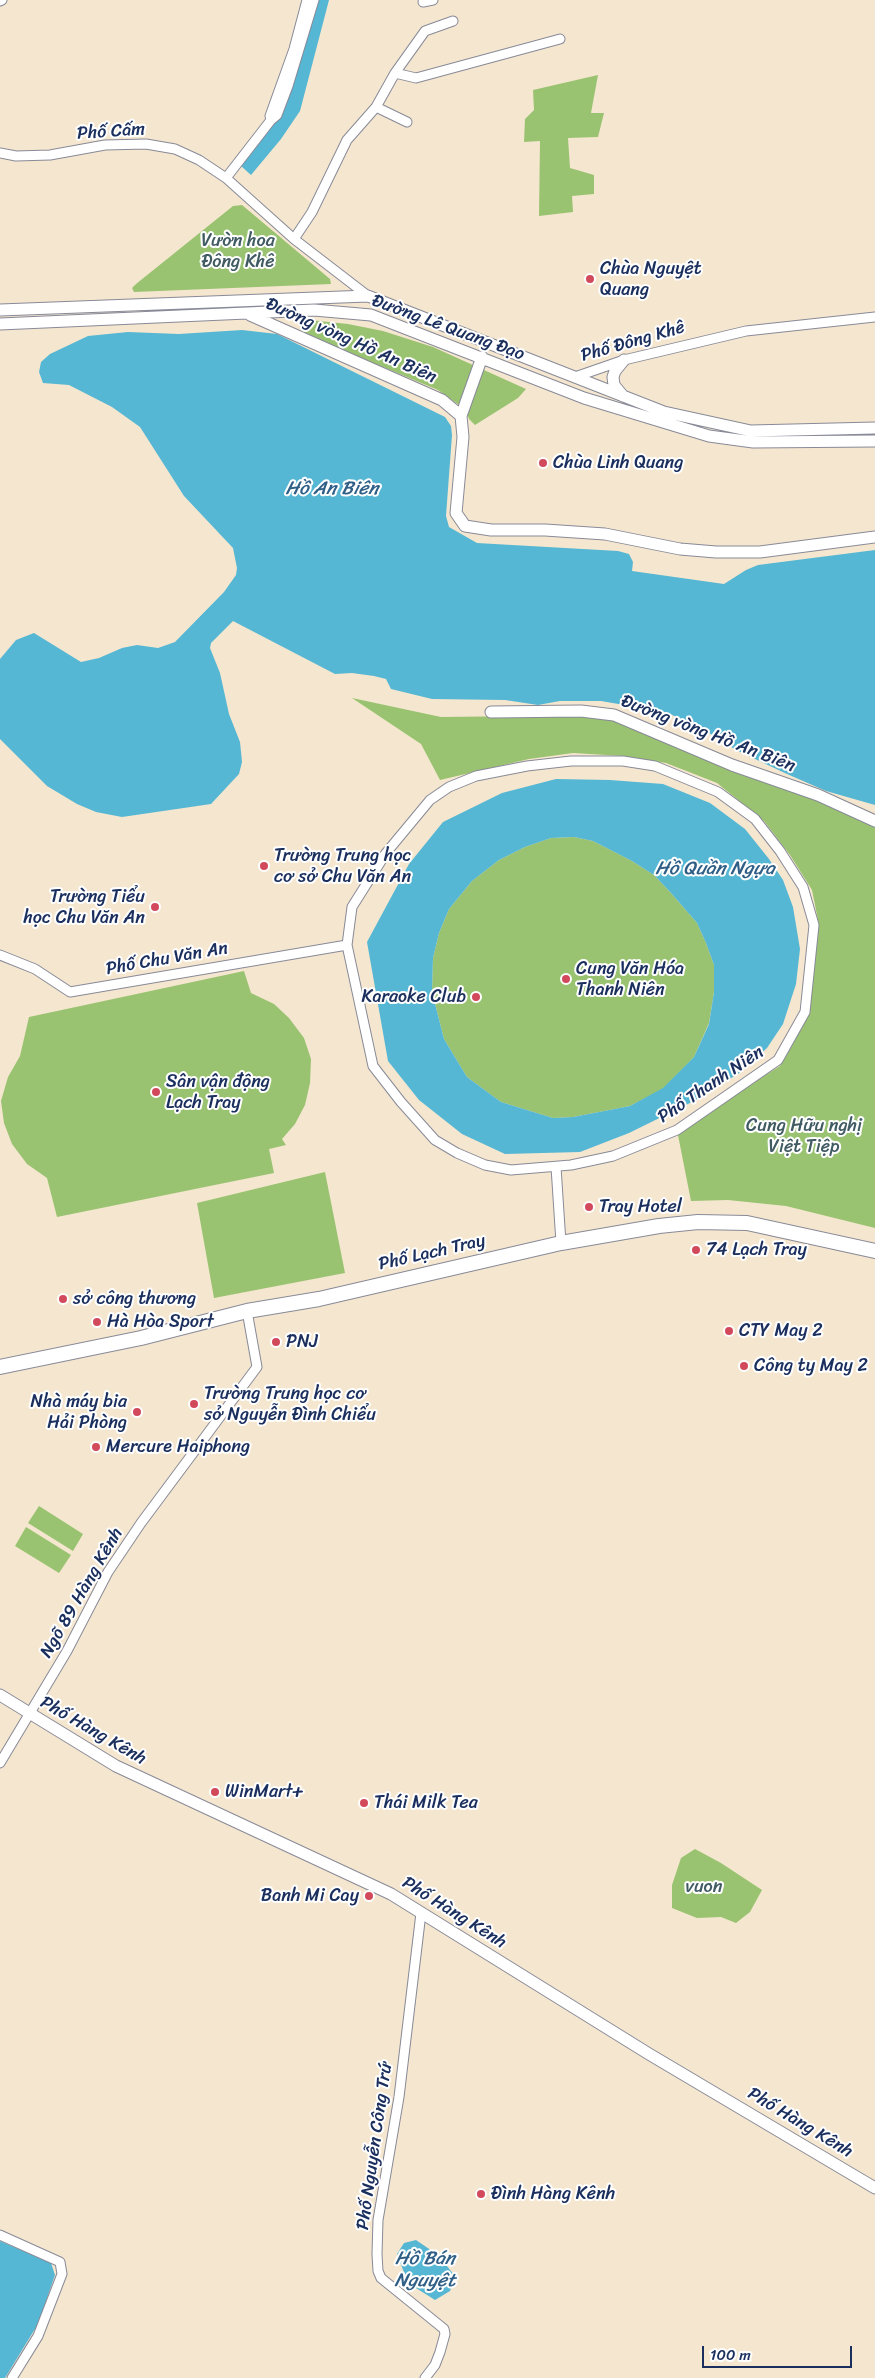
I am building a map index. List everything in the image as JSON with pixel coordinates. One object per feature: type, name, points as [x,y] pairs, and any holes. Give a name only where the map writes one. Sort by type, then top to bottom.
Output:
[{"type":"main road","name":"Phố Lạch Tray","points":[[0,1367],[150,1336],[247,1311],[319,1299],[561,1243],[698,1222],[747,1223],[875,1251]]},
{"type":"street","points":[[297,50],[307,0]]},
{"type":"street","points":[[226,178],[271,120],[277,115],[314,0]]},
{"type":"street","points":[[423,2],[434,0]]},
{"type":"street","points":[[294,239],[312,212],[347,140],[376,107],[395,73],[426,31],[452,20]]},
{"type":"street","points":[[395,73],[416,78],[560,39]]},
{"type":"street","points":[[376,107],[407,122]]},
{"type":"street","name":"Phố Cấm","points":[[0,153],[16,156],[50,155],[105,145],[146,144],[174,149],[199,160],[226,178],[240,193]]},
{"type":"street","name":"Phố Đông Khê","points":[[240,193],[294,239],[368,296],[575,377],[624,360],[746,331],[875,317]]},
{"type":"street","points":[[368,296],[371,315]]},
{"type":"street","name":"Đường Lê Quang Đạo","points":[[0,310],[368,296]]},
{"type":"street","name":"Đường vòng Hồ An Biên","points":[[223,303],[442,400],[461,416]]},
{"type":"street","name":"Đường Lê Quang Đạo","points":[[0,324],[314,310],[371,315],[568,392],[661,423],[716,437],[743,441],[790,443],[875,441]]},
{"type":"street","points":[[482,358],[461,416],[463,437],[456,513],[465,526],[491,530],[545,530],[604,534],[680,549],[716,552],[760,552],[875,537]]},
{"type":"street","points":[[623,396],[614,385],[613,377],[615,371],[624,360]]},
{"type":"street","points":[[568,392],[575,377],[664,412],[751,430],[875,428]]},
{"type":"street","name":"Đường vòng Hồ An Biên","points":[[491,712],[581,711],[614,715],[732,765],[818,795],[875,821]]},
{"type":"street","name":"Phố Thanh Niên","points":[[571,761],[623,761],[655,766],[718,792],[755,819],[780,851],[803,887],[814,925],[805,1012],[778,1060],[677,1130],[613,1156],[556,1168],[511,1170],[485,1165],[457,1153],[435,1140],[401,1102],[374,1066],[348,945],[352,907],[386,853],[430,800],[449,787],[476,776],[526,766],[571,761]]},
{"type":"street","name":"Phố Chu Văn An","points":[[0,955],[35,969],[70,992],[348,945]]},
{"type":"street","points":[[556,1168],[561,1243]]},
{"type":"street","name":"Ngõ 89 Hàng Kênh","points":[[0,1764],[30,1715],[108,1572],[141,1523],[257,1367],[247,1311]]},
{"type":"street","name":"Phố Hàng Kênh","points":[[0,1695],[116,1766],[391,1894],[649,2054],[875,2188]]},
{"type":"street","name":"Phố Nguyễn Công Trứ","points":[[421,1913],[399,2097],[378,2220],[377,2254],[378,2271],[381,2278],[444,2329],[445,2334],[440,2352],[425,2378]]},
{"type":"street","points":[[0,2235],[60,2262],[62,2274],[38,2336],[12,2378]]},
{"type":"green space","points":[[598,75],[591,113],[604,113],[598,137],[568,138],[570,168],[594,175],[594,194],[572,196],[573,212],[539,216],[540,141],[524,142],[525,119],[534,110],[533,90]]},
{"type":"green space","name":"Vườn hoa Đông Khê","points":[[242,205],[330,279],[331,284],[134,292],[132,288],[136,284],[233,206]]},
{"type":"green space","points":[[309,320],[348,324],[383,331],[433,347],[526,389],[518,398],[475,425],[469,419],[466,410],[438,390],[304,334],[300,327],[303,322]]},
{"type":"green space","name":"Cung Hữu nghị Việt Tiệp","points":[[352,698],[441,717],[614,715],[732,768],[875,824],[875,1228],[786,1206],[728,1200],[691,1201],[677,1130],[780,1066],[806,1013],[819,925],[812,890],[790,855],[764,821],[717,783],[666,763],[623,756],[573,753],[529,759],[440,780],[421,744]]},
{"type":"green space","points":[[574,837],[593,841],[632,861],[654,875],[671,893],[697,923],[706,943],[714,965],[714,992],[709,1023],[694,1057],[663,1089],[630,1106],[573,1117],[553,1118],[501,1102],[467,1077],[444,1039],[432,992],[433,958],[439,933],[449,909],[472,881],[499,860],[525,847],[551,838]]},
{"type":"green space","name":"Sân vận động Lạch Tray","points":[[244,971],[251,993],[274,1004],[289,1018],[304,1038],[311,1059],[310,1083],[305,1105],[295,1124],[282,1139],[286,1145],[269,1149],[274,1173],[57,1217],[47,1178],[27,1164],[12,1144],[4,1123],[1,1101],[8,1077],[20,1056],[29,1017]]},
{"type":"green space","points":[[325,1172],[345,1273],[214,1298],[197,1203]]},
{"type":"green space","points":[[39,1506],[83,1534],[73,1551],[28,1523]]},
{"type":"green space","points":[[26,1527],[71,1555],[59,1573],[15,1546]]},
{"type":"green space","name":"vuon","points":[[695,1849],[721,1863],[762,1890],[750,1912],[736,1923],[721,1917],[697,1918],[672,1908],[672,1885],[681,1858]]},
{"type":"water","points":[[311,0],[329,0],[300,111],[281,139],[251,175],[241,166],[261,141],[276,117]]},
{"type":"water","name":"Hồ An Biên","points":[[242,330],[277,334],[445,417],[451,426],[452,435],[446,516],[449,527],[477,543],[618,551],[629,554],[633,562],[632,571],[724,584],[758,565],[875,550],[875,805],[826,791],[787,774],[736,750],[698,726],[665,712],[601,701],[560,701],[538,705],[505,700],[432,699],[391,689],[386,679],[352,673],[335,674],[233,621],[211,643],[210,648],[220,673],[229,714],[240,742],[242,762],[239,774],[211,804],[122,817],[96,812],[77,804],[47,786],[0,739],[0,659],[16,640],[34,633],[81,662],[137,645],[158,648],[175,642],[224,592],[236,575],[237,568],[233,548],[184,496],[140,427],[112,407],[69,385],[43,383],[39,372],[41,362],[50,354],[88,336],[128,332],[179,334]]},
{"type":"water","name":"Hồ Quần Ngựa","points":[[556,779],[610,780],[663,784],[710,803],[745,829],[783,880],[793,907],[800,949],[796,984],[783,1024],[767,1048],[741,1072],[694,1101],[629,1133],[580,1152],[505,1154],[462,1134],[419,1100],[388,1061],[367,942],[409,864],[443,822],[502,793]],"holes":[[[574,837],[593,841],[632,861],[654,875],[697,923],[714,965],[714,992],[709,1024],[694,1057],[663,1088],[630,1106],[573,1117],[553,1118],[501,1102],[467,1077],[444,1039],[432,992],[433,958],[439,933],[449,909],[472,881],[499,860],[525,847],[551,838]]]},
{"type":"water","name":"Hồ Bán Nguyệt","points":[[416,2240],[438,2255],[455,2276],[450,2291],[435,2300],[408,2283],[397,2254],[404,2243]]},
{"type":"water","points":[[0,2241],[51,2263],[55,2275],[38,2324],[5,2378],[0,2378]]},
{"type":"place","name":"Chùa Nguyệt Quang","points":[[590,279]]},
{"type":"place","name":"Chùa Linh Quang","points":[[543,463]]},
{"type":"place","name":"Trường Trung học cơ sở Chu Văn An","points":[[264,866]]},
{"type":"place","name":"Trường Tiểu học Chu Văn An","points":[[155,907]]},
{"type":"place","name":"Cung Văn Hóa Thanh Niên","points":[[566,979]]},
{"type":"place","name":"Karaoke Club","points":[[476,997]]},
{"type":"place","name":"Sân vận động Lạch Tray","points":[[156,1092]]},
{"type":"place","name":"Tray Hotel","points":[[589,1207]]},
{"type":"place","name":"74 Lạch Tray","points":[[696,1250]]},
{"type":"place","name":"sở công thương","points":[[63,1299]]},
{"type":"place","name":"Hà Hòa Sport","points":[[97,1322]]},
{"type":"place","name":"CTY May 2","points":[[729,1331]]},
{"type":"place","name":"PNJ","points":[[276,1342]]},
{"type":"place","name":"Công ty May 2","points":[[744,1366]]},
{"type":"place","name":"Trường Trung học cơ sở Nguyễn Đình Chiểu","points":[[194,1404]]},
{"type":"place","name":"Nhà máy bia Hải Phòng","points":[[137,1412]]},
{"type":"place","name":"Mercure Haiphong","points":[[96,1447]]},
{"type":"place","name":"WinMart+","points":[[215,1792]]},
{"type":"place","name":"Thái Milk Tea","points":[[364,1803]]},
{"type":"place","name":"Banh Mi Cay","points":[[369,1896]]},
{"type":"place","name":"Đình Hàng Kênh","points":[[481,2194]]}]
